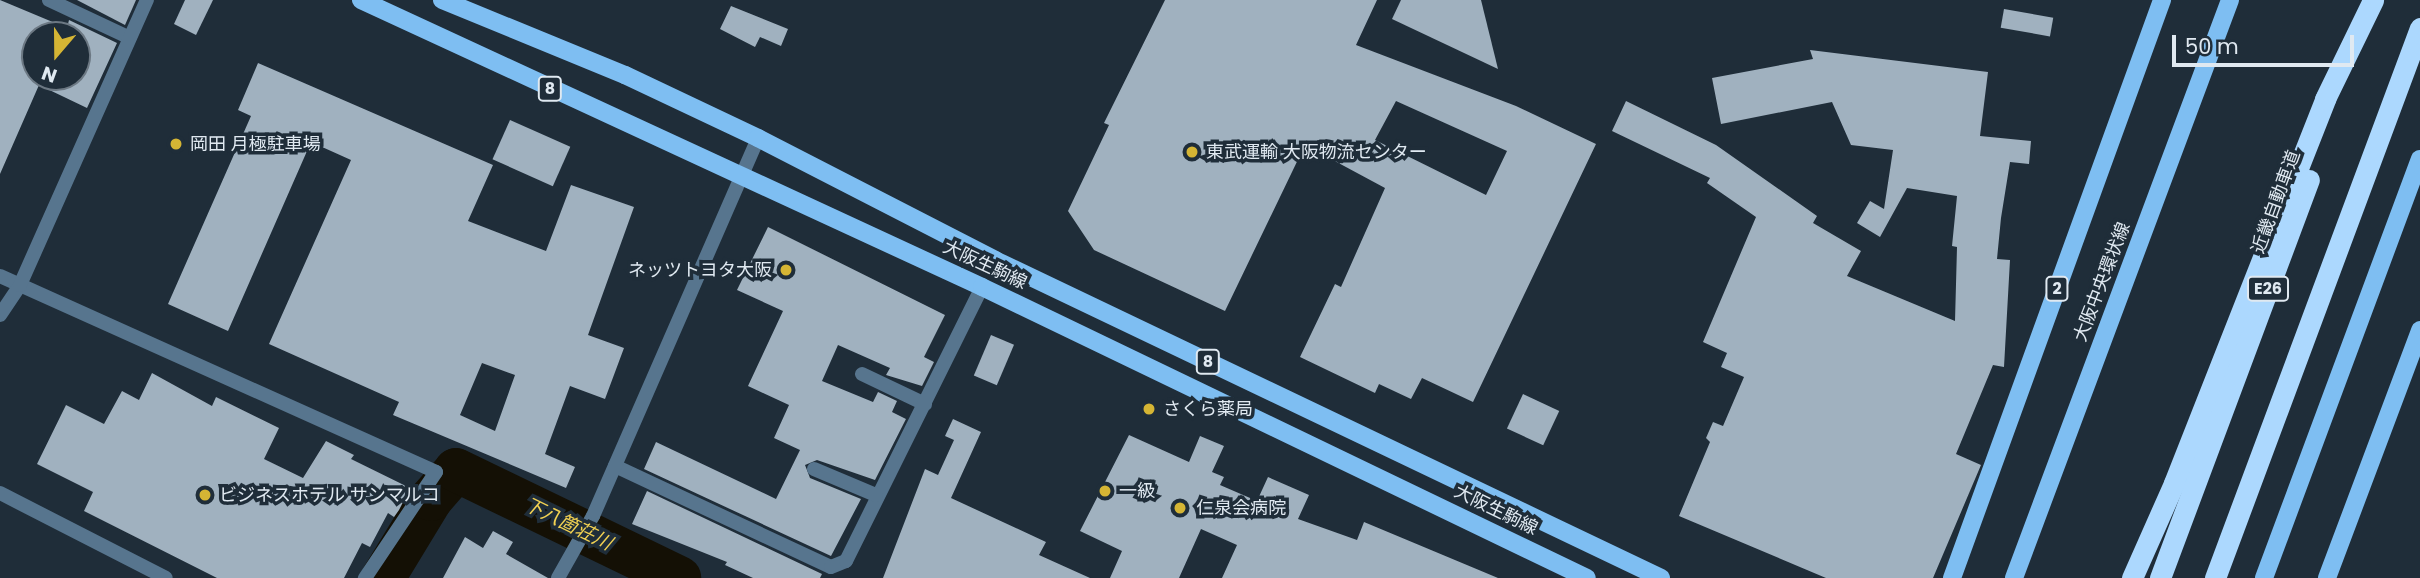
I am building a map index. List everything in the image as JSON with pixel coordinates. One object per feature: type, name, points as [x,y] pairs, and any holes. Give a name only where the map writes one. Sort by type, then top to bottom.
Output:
[{"type":"highway","points":[[2132,578],[2175,483],[2325,99],[2374,0]]},
{"type":"highway","name":"近畿自動車道","points":[[2160,578],[2374,0]]},
{"type":"highway","points":[[2215,578],[2420,27]]},
{"type":"main road","name":"大阪生駒線","points":[[361,0],[982,287],[1587,578]]},
{"type":"main road","name":"大阪生駒線","points":[[442,0],[625,75],[758,138],[995,260],[1661,578]]},
{"type":"main road","name":"大阪中央環状線","points":[[2014,578],[2230,0]]},
{"type":"main road","name":"2","points":[[1952,578],[2161,1]]},
{"type":"main road","points":[[2264,578],[2420,159]]},
{"type":"main road","points":[[2327,578],[2418,340]]},
{"type":"street","points":[[49,0],[130,38]]},
{"type":"street","points":[[0,315],[20,285],[147,0]]},
{"type":"street","points":[[558,578],[593,516],[758,138]]},
{"type":"street","points":[[0,276],[436,472],[365,578]]},
{"type":"street","points":[[615,466],[831,567],[846,561],[876,495],[925,404],[982,287]]},
{"type":"street","points":[[862,374],[925,404]]},
{"type":"street","points":[[814,469],[876,495]]},
{"type":"street","points":[[0,493],[166,578]]},
{"type":"building","points":[[0,0],[50,21],[21,21],[21,91],[36,91],[0,174]]},
{"type":"building","points":[[77,0],[136,0],[125,25]]},
{"type":"building","points":[[185,0],[213,0],[196,35],[174,24]]},
{"type":"building","points":[[1165,0],[1377,0],[1356,45],[1516,106],[1596,144],[1473,402],[1422,378],[1411,399],[1379,384],[1375,393],[1300,357],[1335,284],[1341,287],[1385,188],[1305,145],[1225,311],[1094,250],[1068,211],[1109,125],[1104,123]],"holes":[[[1396,101],[1507,151],[1486,195],[1375,140]]]},
{"type":"building","points":[[1401,0],[1481,0],[1498,69],[1392,19]]},
{"type":"building","points":[[731,6],[788,29],[781,46],[760,37],[755,47],[720,29]]},
{"type":"building","points":[[2004,9],[2053,18],[2050,36],[2001,28]]},
{"type":"building","points":[[91,31],[117,43],[87,108],[52,91],[91,91]]},
{"type":"building","points":[[1810,50],[1988,72],[1980,136],[2031,141],[2029,164],[2010,162],[2001,218],[1997,259],[2010,260],[2004,367],[1993,365],[1956,454],[1981,465],[1933,578],[1826,578],[1679,516],[1710,442],[1706,438],[1713,422],[1723,426],[1744,377],[1721,367],[1727,353],[1703,342],[1756,217],[1707,183],[1710,178],[1612,131],[1626,101],[1716,145],[1817,216],[1813,223],[1861,251],[1847,276],[1955,321],[1957,247],[1952,246],[1957,196],[1907,188],[1880,237],[1857,223],[1870,201],[1884,209],[1893,150],[1851,145],[1832,102],[1721,124],[1712,78],[1813,59]]},
{"type":"building","points":[[258,63],[493,165],[468,221],[546,251],[571,185],[634,207],[588,335],[624,348],[605,399],[570,386],[545,454],[575,467],[566,488],[393,415],[399,402],[269,344],[351,160],[311,142],[228,331],[168,304],[251,116],[238,110]],"holes":[[[482,363],[515,375],[495,431],[460,415]]]},
{"type":"building","points":[[510,120],[570,147],[553,186],[493,159]]},
{"type":"building","points":[[768,227],[945,315],[924,357],[934,362],[922,386],[886,375],[890,368],[838,345],[822,381],[873,402],[878,392],[897,401],[892,412],[906,419],[875,480],[817,460],[805,465],[810,478],[861,499],[831,556],[644,469],[656,442],[776,499],[800,450],[774,438],[789,405],[748,386],[783,311],[737,290]]},
{"type":"building","points":[[991,335],[1014,345],[997,385],[974,376]]},
{"type":"building","points":[[152,373],[212,406],[216,397],[279,428],[264,459],[303,478],[326,441],[354,455],[351,459],[410,488],[394,517],[388,513],[370,547],[362,543],[344,578],[217,578],[84,511],[93,492],[37,464],[66,405],[104,424],[122,391],[139,400]]},
{"type":"building","points":[[1523,394],[1559,411],[1543,445],[1507,428]]},
{"type":"building","points":[[953,419],[981,432],[951,498],[1046,542],[1039,555],[1090,578],[883,578],[925,469],[938,475],[954,440],[945,436]]},
{"type":"building","points":[[1129,435],[1189,462],[1200,436],[1224,446],[1212,472],[1224,477],[1220,485],[1257,501],[1268,477],[1309,495],[1298,519],[1357,540],[1364,522],[1498,578],[1222,578],[1237,545],[1201,529],[1179,578],[1110,578],[1122,551],[1080,531]]},
{"type":"building","points":[[647,491],[822,574],[820,578],[753,578],[725,565],[727,562],[632,524]]},
{"type":"building","points":[[493,531],[513,542],[506,554],[548,578],[443,578],[465,537],[483,548]]},
{"type":"waterway","name":"下八箇荘川","points":[[383,578],[431,499],[456,470],[679,578]]},
{"type":"place","name":"岡田 月極駐車場","points":[[176,144]]},
{"type":"place","name":"東武運輸 大阪物流センター","points":[[1192,152]]},
{"type":"place","name":"ネッツトヨタ大阪","points":[[786,270]]},
{"type":"place","name":"さくら薬局","points":[[1149,409]]},
{"type":"place","name":"一級","points":[[1105,491]]},
{"type":"place","name":"ビジネスホテル サンマルコ","points":[[205,495]]},
{"type":"place","name":"仁泉会病院","points":[[1180,508]]}]
